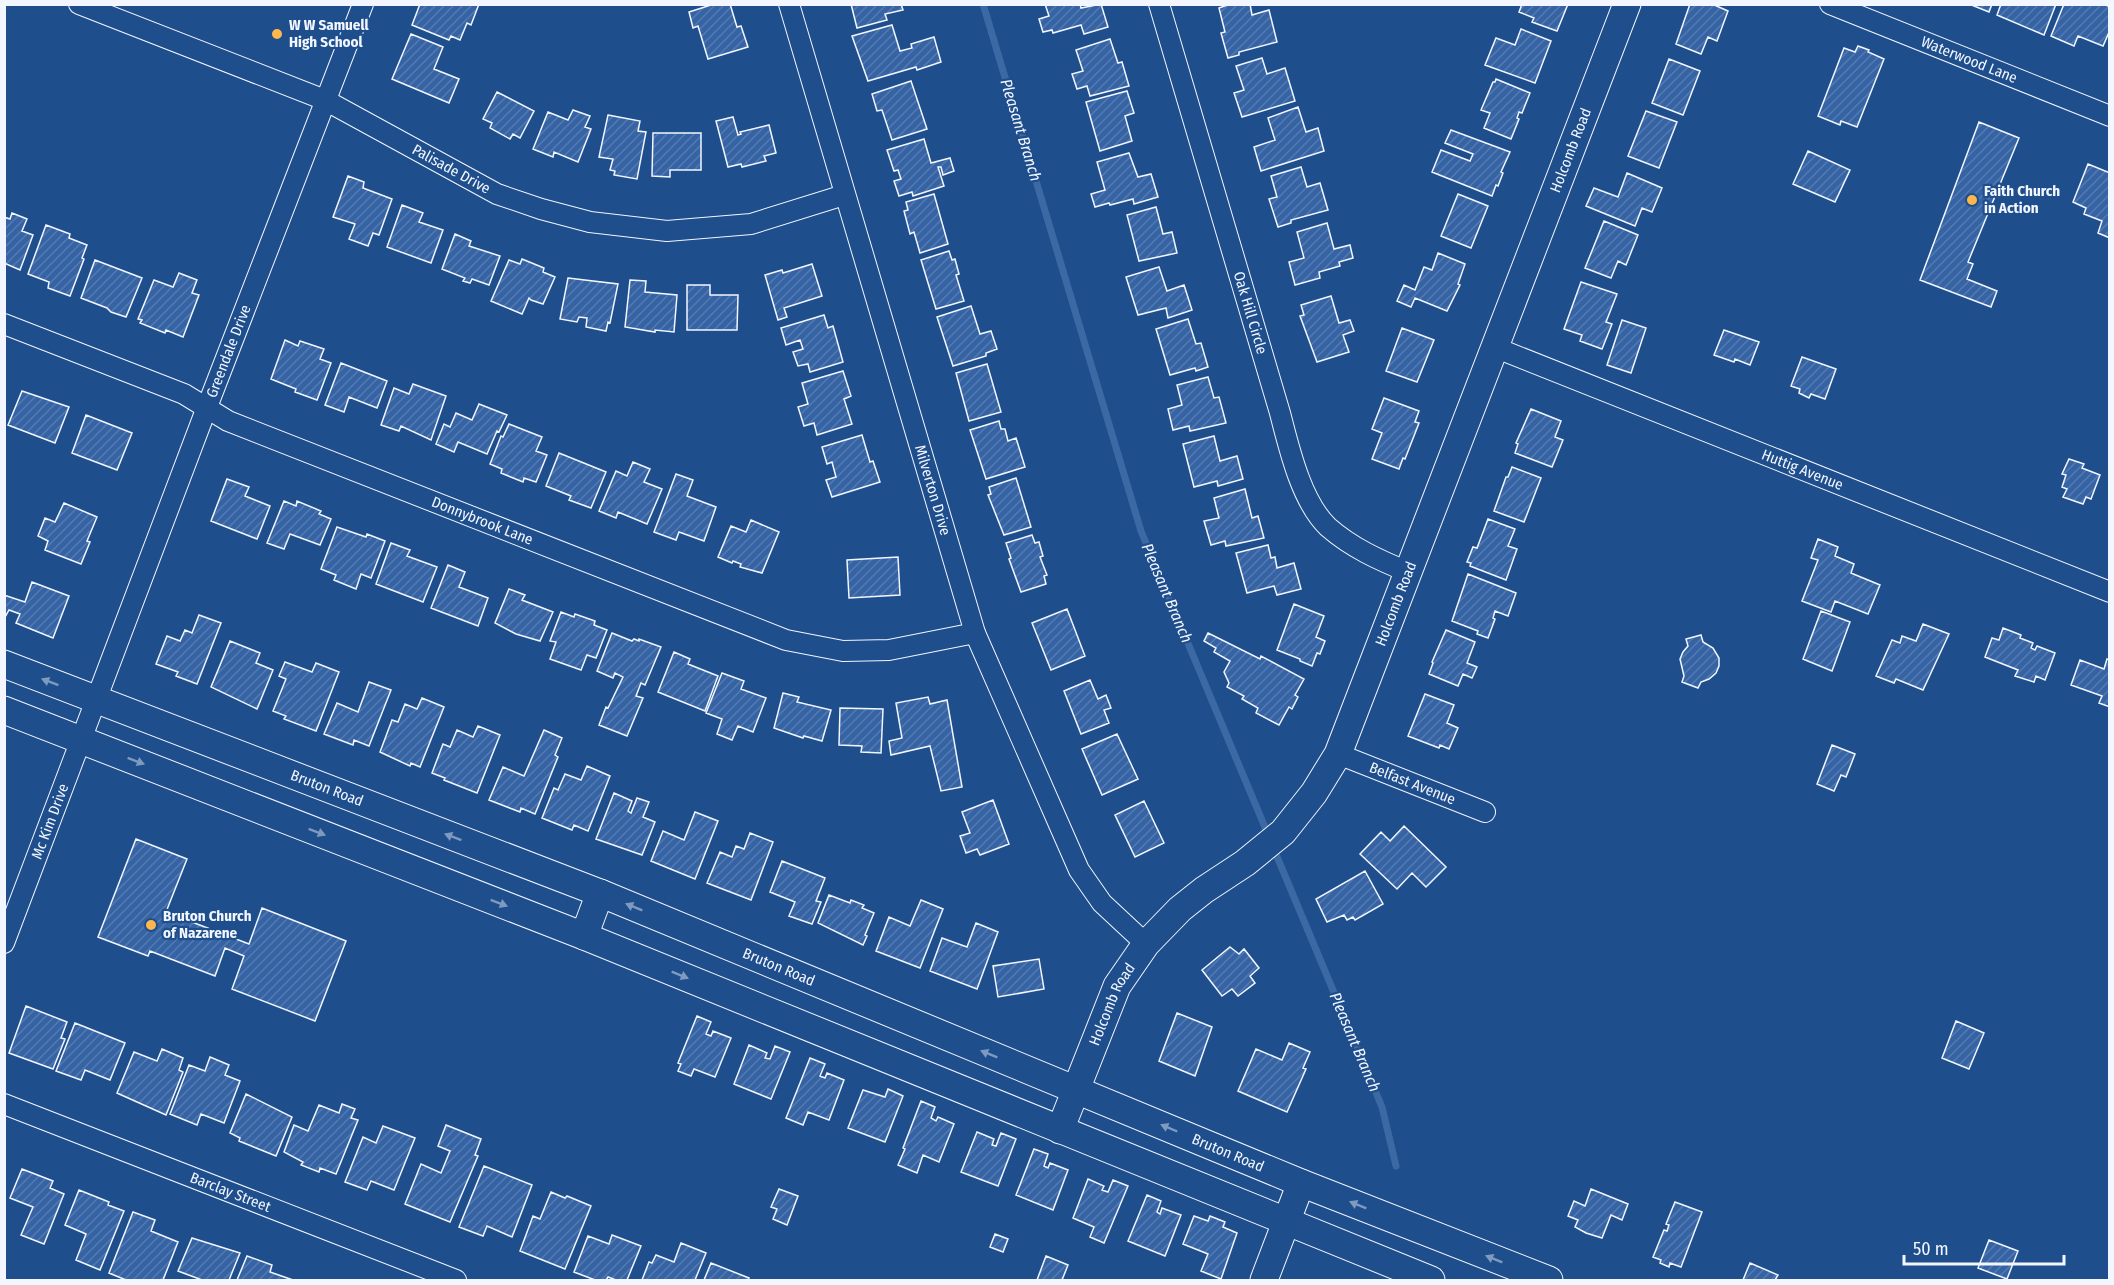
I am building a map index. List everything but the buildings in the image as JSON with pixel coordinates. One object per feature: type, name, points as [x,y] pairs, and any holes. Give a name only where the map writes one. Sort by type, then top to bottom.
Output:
[{"type":"main road","name":"Holcomb Road","points":[[1060,1130],[1117,986],[1146,944],[1180,909],[1257,854],[1283,832],[1314,793],[1338,754],[1627,4]]},
{"type":"main road","name":"Bruton Road","points":[[4,664],[600,893],[1301,1183],[1548,1281]]},
{"type":"main road","points":[[4,710],[584,936],[1431,1281]]},
{"type":"main road","points":[[584,936],[600,893]]},
{"type":"main road","points":[[1264,1281],[1301,1183]]},
{"type":"street","name":"Palisade Drive","points":[[79,4],[325,100],[497,194],[590,222],[667,231],[751,224],[844,195]]},
{"type":"street","name":"Greendale Drive","points":[[96,700],[363,4]]},
{"type":"street","name":"Milverton Drive","points":[[789,4],[975,633],[1079,870],[1102,903],[1146,944]]},
{"type":"street","name":"Oak Hill Circle","points":[[1159,4],[1290,451],[1310,502],[1327,525],[1350,544],[1374,558],[1408,572]]},
{"type":"street","name":"Waterwood Lane","points":[[1830,4],[2109,116]]},
{"type":"street","name":"Donnybrook Lane","points":[[4,324],[184,394],[228,421],[786,640],[843,651],[889,651],[975,633]]},
{"type":"street","name":"Huttig Avenue","points":[[1494,347],[2109,592]]},
{"type":"street","name":"Mc Kim Drive","points":[[4,943],[96,700]]},
{"type":"street","name":"Belfast Avenue","points":[[1338,754],[1485,812]]},
{"type":"street","name":"Barclay Street","points":[[4,1104],[456,1281]]},
{"type":"waterway","name":"Pleasant Branch","points":[[983,4],[1141,531],[1269,837]]},
{"type":"waterway","name":"Pleasant Branch","points":[[1273,847],[1382,1107],[1396,1166]]},
{"type":"place","name":"W W Samuell High School","points":[[277,34]]},
{"type":"place","name":"Faith Church in Action","points":[[1972,200]]},
{"type":"place","name":"Bruton Church of Nazarene","points":[[151,925]]}]
